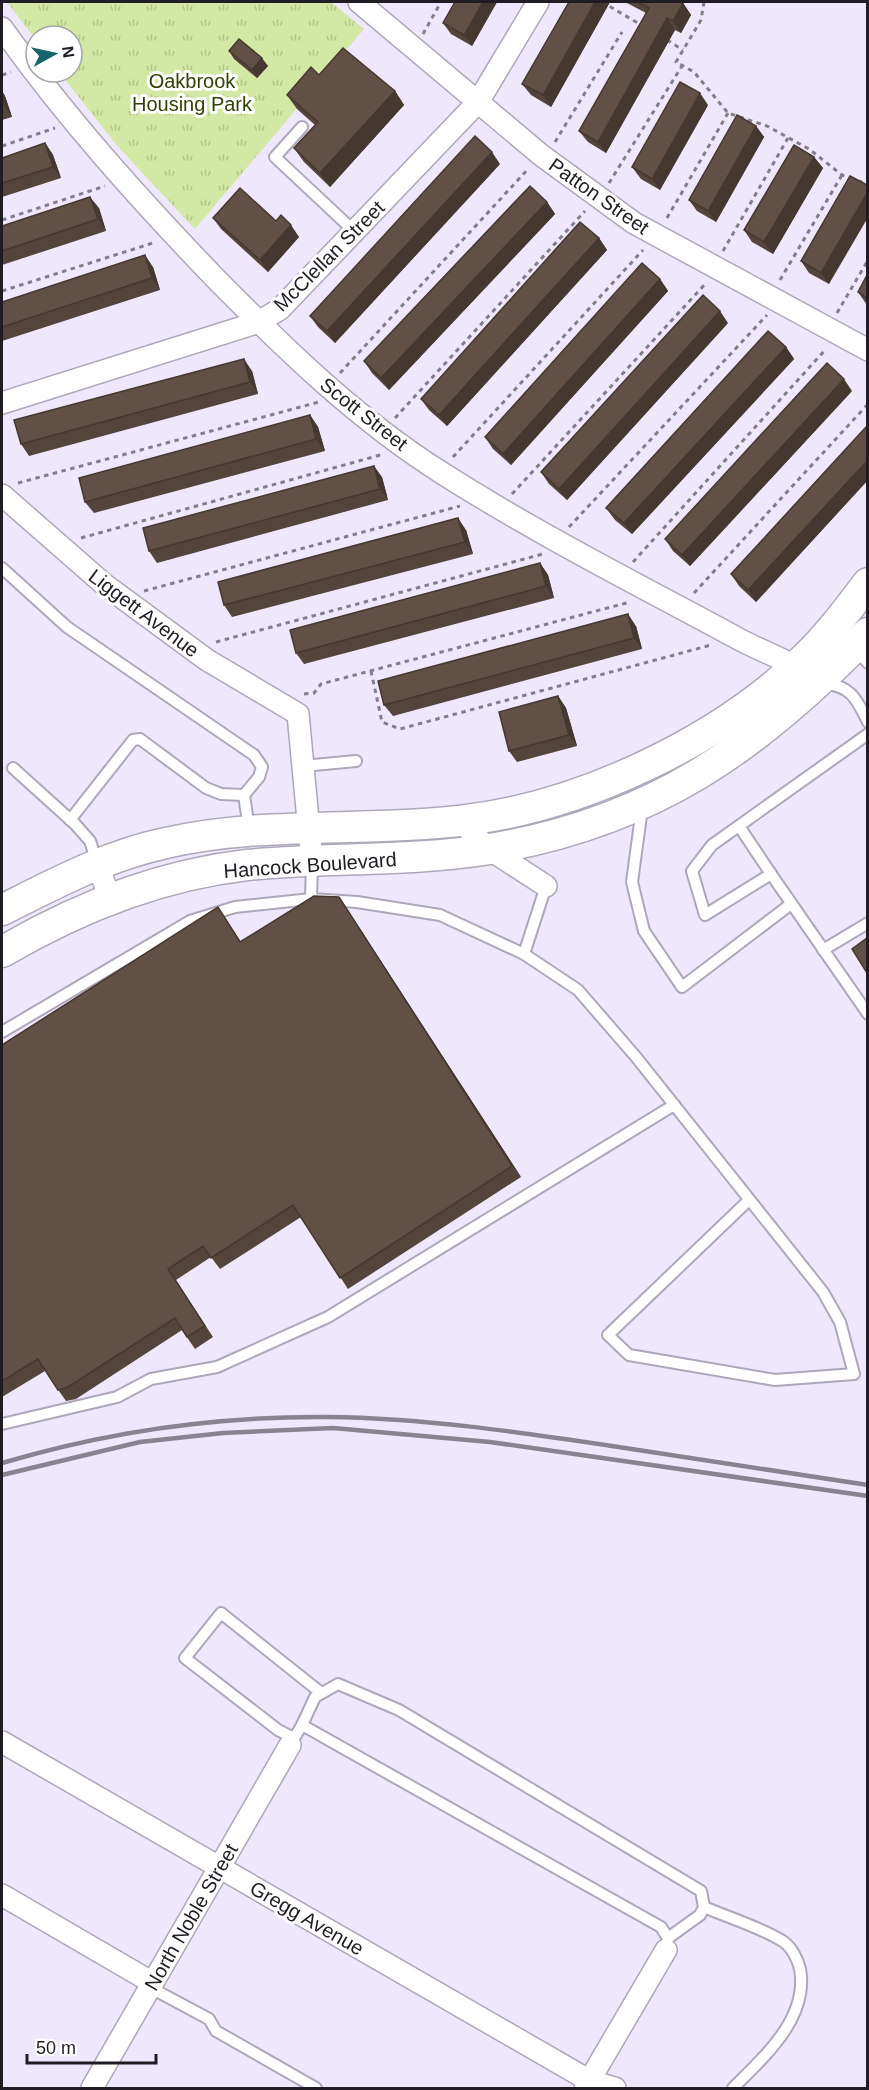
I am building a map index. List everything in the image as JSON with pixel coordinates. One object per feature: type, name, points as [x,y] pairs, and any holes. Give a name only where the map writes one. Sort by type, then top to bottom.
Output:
[{"type":"street","name":"Patton Street","points":[[359,2],[541,155],[597,198],[656,236],[867,350]]},
{"type":"street","name":"McClellan Street","points":[[2,403],[259,322],[280,309],[478,102],[538,2]]},
{"type":"street","name":"Scott Street","points":[[2,28],[74,122],[124,180],[259,322],[332,392],[440,472],[492,504],[736,638],[796,666],[821,682]]},
{"type":"street","name":"Liggett Avenue","points":[[7,490],[56,545],[122,597],[191,648],[298,714],[303,766]]},
{"type":"street","points":[[854,642],[867,583]]},
{"type":"street","name":"Hancock Boulevard","points":[[2,910],[98,865],[166,842],[250,832],[459,821],[584,792],[628,776],[721,722],[796,666],[854,642]]},
{"type":"street","name":"Hancock Boulevard","points":[[2,952],[51,925],[110,899],[193,875],[247,866],[418,857],[489,849],[589,825],[643,804],[685,783],[728,757],[821,682],[854,642]]},
{"type":"street","points":[[303,766],[312,862]]},
{"type":"street","points":[[459,821],[489,849],[546,886]]},
{"type":"street","points":[[98,865],[110,899]]},
{"type":"street","name":"North Noble Street","points":[[98,2086],[152,1985],[292,1741]]},
{"type":"street","name":"Gregg Avenue","points":[[2,1742],[587,2085],[615,2088]]},
{"type":"street","points":[[2,1895],[152,1985]]},
{"type":"street","points":[[587,2085],[667,1944]]},
{"type":"lane","points":[[303,127],[274,157],[355,232]]},
{"type":"lane","points":[[2,568],[67,627],[254,755],[262,768],[259,777],[244,795],[250,832]]},
{"type":"lane","points":[[821,682],[842,686],[855,697],[867,722]]},
{"type":"lane","points":[[771,874],[705,915],[692,871],[712,845],[866,735]]},
{"type":"lane","points":[[70,820],[133,740],[140,739],[206,788],[221,794],[244,795]]},
{"type":"lane","points":[[303,766],[356,761]]},
{"type":"lane","points":[[14,768],[90,841],[98,865]]},
{"type":"lane","points":[[643,804],[632,882],[644,931],[682,987],[792,904]]},
{"type":"lane","points":[[739,826],[867,1014]]},
{"type":"lane","points":[[311,899],[312,862]]},
{"type":"lane","points":[[524,954],[546,886]]},
{"type":"lane","points":[[2,1032],[190,921],[235,907],[311,899],[357,902],[440,915],[524,954],[578,990],[636,1057],[822,1292],[840,1322],[854,1374],[775,1380],[629,1355],[608,1335],[749,1200]]},
{"type":"lane","points":[[824,950],[867,923]]},
{"type":"lane","points":[[2,1424],[117,1397],[151,1379],[217,1367],[328,1317],[674,1105]]},
{"type":"lane","points":[[302,1725],[661,1927],[667,1944],[700,1915],[704,1907],[701,1891],[399,1710],[338,1684],[320,1692],[315,1697],[292,1741],[185,1658],[221,1613],[320,1692]]},
{"type":"lane","points":[[704,1907],[786,1943],[798,1961],[802,1979],[795,2012],[771,2050],[733,2088]]},
{"type":"lane","points":[[152,1985],[209,2019],[216,2031],[316,2088]]},
{"type":"path","points":[[414,48],[441,2]]},
{"type":"path","points":[[602,2],[653,32]]},
{"type":"path","points":[[704,2],[700,20],[676,62],[694,72],[728,113],[767,126],[809,149],[842,176],[867,184]]},
{"type":"path","points":[[7,490],[332,392],[541,155],[554,145],[622,32]]},
{"type":"path","points":[[663,38],[683,50]]},
{"type":"path","points":[[383,430],[597,198],[682,66]]},
{"type":"path","points":[[440,472],[656,236],[728,113]]},
{"type":"path","points":[[2,146],[74,122]]},
{"type":"path","points":[[122,597],[492,504],[716,269],[788,138]]},
{"type":"path","points":[[191,648],[564,543],[775,300],[842,176]]},
{"type":"path","points":[[2,220],[124,180]]},
{"type":"path","points":[[2,291],[175,236]]},
{"type":"path","points":[[621,575],[833,332],[867,260]]},
{"type":"path","points":[[681,608],[867,404]]},
{"type":"path","points":[[56,545],[406,448]]},
{"type":"path","points":[[272,698],[314,693],[321,684],[658,595]]},
{"type":"path","points":[[371,671],[382,722],[400,729],[736,638]]},
{"type":"green space","name":"Oakbrook Housing Park","points":[[7,2],[331,2],[364,29],[195,229],[119,148],[68,84],[84,84],[84,24],[24,24]]},
{"type":"building","points":[[455,2],[483,2],[464,35],[443,23]]},
{"type":"building","points":[[569,2],[595,2],[543,95],[522,84]]},
{"type":"building","points":[[638,2],[683,3],[673,21],[667,18],[598,142],[579,131],[649,8]]},
{"type":"building","points":[[239,39],[262,58],[252,70],[229,51]]},
{"type":"building","points":[[343,48],[395,91],[320,173],[294,148],[318,122],[287,95],[311,67],[319,75]]},
{"type":"building","points":[[680,82],[700,93],[652,179],[632,167]]},
{"type":"building","points":[[737,115],[756,126],[708,211],[689,200]]},
{"type":"building","points":[[475,136],[492,152],[327,331],[310,316]]},
{"type":"building","points":[[45,143],[53,167],[2,183],[2,158]]},
{"type":"building","points":[[794,145],[814,157],[764,242],[744,230]]},
{"type":"building","points":[[850,176],[867,185],[867,193],[821,273],[801,261]]},
{"type":"building","points":[[530,186],[547,202],[381,378],[364,361]]},
{"type":"building","points":[[240,188],[276,221],[281,215],[291,225],[260,260],[213,218]]},
{"type":"building","points":[[90,197],[98,219],[2,251],[2,226]]},
{"type":"building","points":[[580,222],[599,238],[439,415],[421,399]]},
{"type":"building","points":[[145,255],[152,278],[2,327],[2,302]]},
{"type":"building","points":[[642,263],[660,279],[503,454],[485,437]]},
{"type":"building","points":[[867,275],[867,298],[858,292]]},
{"type":"building","points":[[703,295],[720,311],[559,489],[541,472]]},
{"type":"building","points":[[768,331],[786,347],[624,523],[606,508]]},
{"type":"building","points":[[244,359],[250,382],[21,444],[14,420]]},
{"type":"building","points":[[827,363],[844,379],[682,555],[665,539]]},
{"type":"building","points":[[310,415],[316,439],[85,502],[79,478]]},
{"type":"building","points":[[867,426],[867,461],[748,590],[731,574]]},
{"type":"building","points":[[374,466],[380,489],[149,551],[143,528]]},
{"type":"building","points":[[458,518],[465,542],[224,605],[218,582]]},
{"type":"building","points":[[540,563],[546,586],[296,653],[290,630]]},
{"type":"building","points":[[628,614],[634,638],[384,705],[378,681]]},
{"type":"building","points":[[558,696],[569,735],[509,751],[499,712]]},
{"type":"building","points":[[314,896],[339,897],[512,1166],[340,1278],[293,1205],[211,1258],[203,1246],[168,1269],[205,1326],[187,1337],[175,1318],[68,1387],[58,1390],[38,1359],[2,1381],[2,1045],[218,907],[240,942]]},
{"type":"building","points":[[867,938],[867,973],[852,949]]},
{"type":"railway","points":[[2,1463],[81,1443],[163,1428],[246,1419],[328,1417],[399,1420],[506,1431],[868,1485]]},
{"type":"railway","points":[[2,1475],[140,1442],[223,1433],[333,1428],[490,1442],[868,1496]]}]
